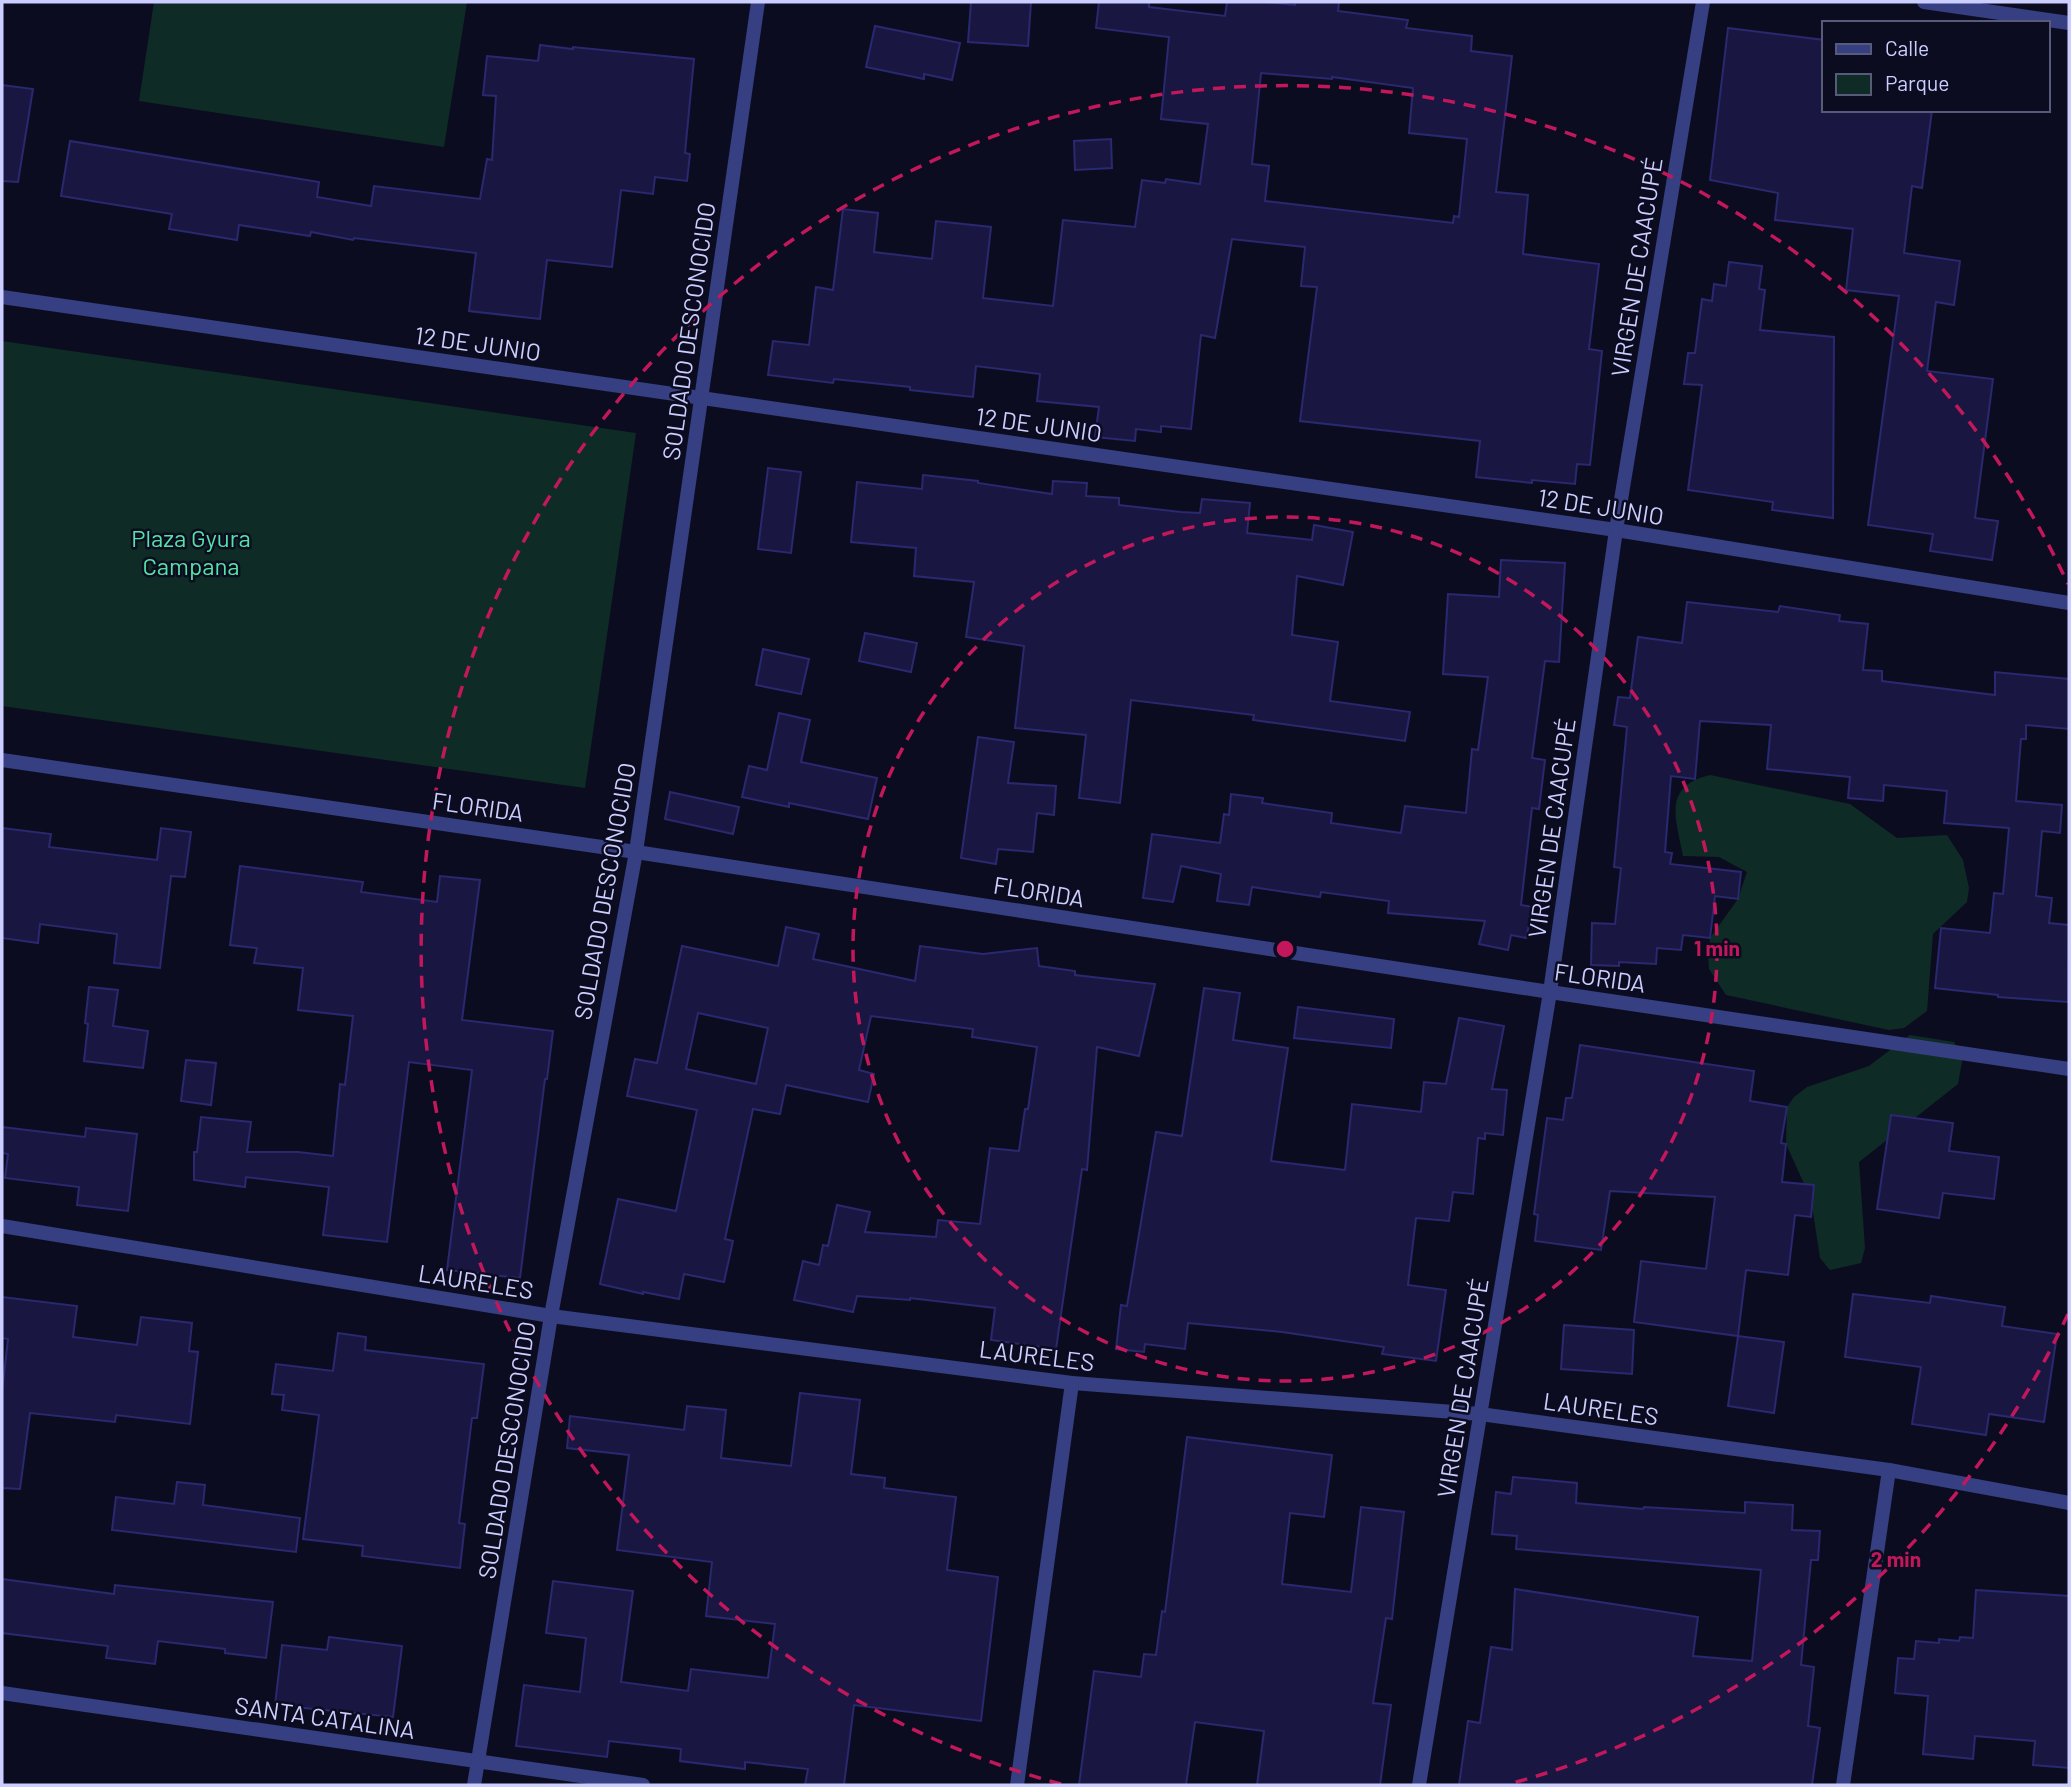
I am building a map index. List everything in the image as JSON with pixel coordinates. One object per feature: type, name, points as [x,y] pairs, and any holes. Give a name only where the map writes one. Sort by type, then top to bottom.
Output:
[{"type":"street","name":"SOLDADO DESCONOCIDO","points":[[474,1785],[551,1316],[636,852],[758,2]]},
{"type":"street","name":"VIRGEN DE CAACUPÉ","points":[[1419,1785],[1550,992],[1616,530],[1703,2]]},
{"type":"street","points":[[1924,2],[2069,23]]},
{"type":"street","name":"12 DE JUNIO","points":[[2,297],[1616,530],[2069,603]]},
{"type":"street","name":"FLORIDA","points":[[2,760],[636,852],[2069,1069]]},
{"type":"street","name":"LAURELES","points":[[2,1226],[551,1316],[1072,1383],[1480,1414],[1889,1470],[2069,1503]]},
{"type":"street","points":[[1017,1785],[1072,1383]]},
{"type":"street","points":[[1843,1785],[1889,1470]]},
{"type":"street","name":"SANTA CATALINA","points":[[2,1693],[642,1785]]},
{"type":"green space","points":[[154,2],[467,2],[444,147],[139,101]]},
{"type":"green space","name":"Plaza Gyura Campana","points":[[2,341],[636,433],[585,788],[2,706]]},
{"type":"green space","points":[[1710,775],[1850,804],[1897,838],[1947,835],[1963,860],[1969,888],[1967,902],[1933,934],[1927,1011],[1904,1028],[1889,1030],[1726,995],[1709,969],[1710,938],[1738,899],[1747,872],[1719,857],[1683,856],[1676,817],[1679,796],[1685,787]]},
{"type":"green space","points":[[1910,1035],[1954,1042],[1963,1056],[1958,1084],[1859,1162],[1865,1248],[1861,1263],[1830,1270],[1820,1258],[1811,1199],[1786,1144],[1787,1107],[1794,1097],[1807,1087],[1869,1066]]},
{"type":"building","points":[[971,2],[1031,2],[1028,46],[968,42]]},
{"type":"building","points":[[1099,2],[1149,2],[1149,7],[1225,16],[1227,2],[1295,5],[1295,2],[1339,2],[1338,11],[1408,20],[1406,28],[1472,36],[1471,51],[1512,56],[1496,192],[1528,195],[1523,254],[1599,264],[1589,349],[1602,351],[1590,465],[1577,464],[1575,484],[1476,477],[1480,441],[1300,421],[1317,287],[1301,286],[1305,247],[1232,239],[1215,338],[1201,335],[1191,429],[1161,426],[1161,432],[1136,429],[1135,441],[1095,437],[1099,407],[1037,401],[1040,374],[976,366],[973,397],[910,390],[910,387],[834,379],[833,383],[768,375],[773,341],[809,345],[816,287],[833,290],[843,209],[878,213],[874,252],[932,259],[936,221],[991,227],[983,298],[1053,306],[1063,220],[1135,227],[1142,180],[1165,183],[1166,179],[1200,184],[1208,124],[1161,119],[1169,37],[1096,28]],"holes":[[[1261,73],[1413,88],[1409,133],[1467,139],[1459,217],[1454,216],[1453,223],[1265,201],[1269,166],[1252,164]]]},
{"type":"building","points":[[875,26],[960,43],[952,80],[924,74],[924,79],[866,67]]},
{"type":"building","points":[[1728,28],[1822,40],[1822,112],[1932,112],[1922,188],[1912,186],[1904,253],[1960,261],[1954,305],[1936,302],[1927,371],[1993,379],[1975,518],[1998,521],[1992,560],[1930,551],[1933,534],[1868,525],[1899,296],[1846,290],[1853,229],[1775,220],[1778,193],[1710,180]]},
{"type":"building","points":[[540,45],[694,59],[685,153],[690,154],[687,181],[655,177],[653,194],[621,190],[612,267],[547,260],[540,319],[469,311],[476,253],[353,240],[311,232],[310,236],[239,225],[237,240],[169,229],[172,214],[61,196],[70,141],[319,182],[317,197],[371,206],[374,186],[480,199],[487,159],[492,160],[496,96],[483,95],[487,56],[538,61]]},
{"type":"building","points":[[2,85],[33,89],[18,182],[2,181]]},
{"type":"building","points":[[1111,139],[1112,168],[1075,170],[1074,141]]},
{"type":"building","points":[[1729,262],[1762,266],[1759,289],[1765,290],[1760,330],[1834,337],[1833,518],[1772,510],[1773,502],[1688,490],[1702,385],[1684,384],[1688,353],[1695,353],[1702,299],[1712,301],[1714,284],[1726,286]]},
{"type":"building","points":[[768,468],[801,472],[791,553],[758,549]]},
{"type":"building","points":[[923,475],[1052,494],[1053,481],[1087,483],[1086,496],[1119,498],[1119,505],[1181,512],[1200,513],[1202,499],[1250,503],[1247,533],[1312,540],[1314,525],[1353,532],[1343,585],[1297,576],[1292,635],[1338,642],[1330,701],[1410,712],[1405,741],[1253,720],[1254,715],[1131,700],[1120,803],[1079,798],[1086,735],[1015,728],[1024,646],[966,637],[974,582],[914,576],[916,548],[851,542],[857,482],[922,489]]},
{"type":"building","points":[[1501,560],[1565,563],[1559,662],[1545,661],[1532,758],[1545,760],[1539,809],[1532,808],[1521,905],[1533,907],[1526,938],[1511,935],[1508,950],[1479,944],[1485,921],[1388,913],[1389,901],[1321,892],[1320,897],[1252,887],[1249,905],[1217,901],[1221,874],[1181,866],[1173,902],[1143,898],[1152,834],[1220,843],[1224,814],[1229,815],[1231,794],[1263,798],[1262,803],[1332,813],[1331,823],[1401,833],[1405,806],[1466,813],[1472,749],[1478,750],[1488,677],[1443,674],[1448,594],[1499,597]]},
{"type":"building","points":[[1687,602],[1778,612],[1780,606],[1840,615],[1839,621],[1868,624],[1863,670],[1882,671],[1882,681],[1995,695],[1995,672],[2069,679],[2069,729],[2026,725],[2026,739],[2021,739],[2016,801],[2062,805],[2060,833],[2042,831],[2036,896],[2052,898],[2049,923],[2069,925],[2068,1002],[1998,997],[1935,988],[1941,928],[1990,933],[1994,893],[2003,894],[2009,828],[1944,823],[1947,791],[1884,785],[1883,801],[1848,798],[1850,777],[1767,769],[1771,725],[1700,721],[1695,779],[1671,776],[1665,852],[1672,853],[1670,864],[1741,872],[1738,899],[1715,896],[1710,938],[1683,935],[1681,950],[1657,948],[1656,964],[1619,962],[1619,966],[1591,965],[1592,923],[1615,924],[1621,868],[1614,867],[1627,727],[1614,725],[1618,697],[1630,698],[1638,637],[1682,643]]},
{"type":"building","points":[[865,633],[917,643],[911,672],[859,661]]},
{"type":"building","points":[[763,649],[809,659],[801,694],[756,685]]},
{"type":"building","points":[[779,713],[810,720],[801,762],[877,778],[868,819],[789,803],[789,807],[742,797],[749,766],[767,770]]},
{"type":"building","points":[[978,737],[1014,742],[1008,783],[1056,786],[1054,815],[1037,813],[1033,852],[998,849],[996,864],[961,858]]},
{"type":"building","points":[[670,792],[739,807],[733,834],[665,819]]},
{"type":"building","points":[[2,828],[51,834],[49,847],[157,860],[161,828],[191,832],[185,877],[171,876],[160,968],[114,963],[117,934],[40,924],[38,943],[2,938]]},
{"type":"building","points":[[240,866],[363,882],[361,892],[437,902],[440,876],[480,880],[462,1020],[553,1031],[520,1278],[447,1270],[472,1070],[409,1062],[387,1242],[323,1235],[329,1187],[246,1177],[245,1187],[194,1180],[194,1152],[197,1152],[201,1117],[251,1122],[247,1152],[298,1152],[333,1156],[340,1084],[345,1085],[353,1016],[298,1010],[303,968],[254,963],[257,948],[230,945]]},
{"type":"building","points":[[786,927],[819,934],[813,959],[915,981],[920,946],[983,954],[1037,948],[1039,966],[1075,971],[1075,975],[1155,984],[1139,1056],[1097,1047],[1087,1170],[1082,1169],[1056,1349],[991,1340],[995,1308],[910,1298],[857,1296],[853,1312],[794,1300],[803,1261],[819,1265],[823,1245],[828,1246],[837,1205],[870,1212],[865,1232],[936,1237],[938,1220],[980,1224],[990,1148],[1019,1151],[1037,1047],[972,1037],[973,1029],[871,1016],[859,1070],[874,1074],[868,1102],[786,1085],[780,1114],[753,1109],[725,1239],[733,1241],[724,1282],[684,1274],[679,1299],[600,1284],[618,1199],[676,1211],[697,1110],[627,1096],[635,1059],[657,1063],[682,946],[778,966]],"holes":[[[698,1013],[768,1028],[756,1084],[686,1069]]]},
{"type":"building","points":[[89,987],[118,990],[113,1026],[148,1031],[143,1068],[84,1061]]},
{"type":"building","points":[[1204,988],[1240,993],[1233,1040],[1288,1048],[1271,1161],[1345,1170],[1352,1104],[1421,1112],[1424,1082],[1446,1084],[1459,1018],[1504,1026],[1492,1089],[1507,1090],[1503,1135],[1485,1133],[1485,1139],[1478,1138],[1473,1194],[1453,1192],[1449,1221],[1416,1218],[1408,1285],[1446,1290],[1436,1361],[1382,1354],[1384,1347],[1282,1332],[1188,1323],[1185,1349],[1145,1344],[1144,1352],[1116,1349],[1121,1305],[1127,1306],[1156,1132],[1182,1136]]},
{"type":"building","points":[[1298,1007],[1394,1019],[1391,1048],[1294,1038]]},
{"type":"building","points":[[1580,1045],[1754,1071],[1750,1101],[1787,1107],[1781,1143],[1786,1144],[1782,1182],[1814,1185],[1811,1217],[1795,1215],[1788,1275],[1746,1270],[1738,1336],[1634,1322],[1641,1261],[1706,1269],[1715,1197],[1610,1191],[1601,1250],[1535,1241],[1538,1215],[1534,1214],[1547,1118],[1563,1120],[1566,1098],[1572,1098]]},
{"type":"building","points":[[186,1060],[216,1063],[211,1105],[181,1101]]},
{"type":"building","points":[[1891,1115],[1953,1123],[1949,1151],[1999,1157],[1994,1199],[1943,1193],[1939,1218],[1877,1209]]},
{"type":"building","points":[[2,1127],[85,1137],[86,1128],[137,1134],[128,1211],[77,1205],[79,1187],[5,1178],[8,1154],[2,1153]]},
{"type":"building","points":[[1853,1294],[1930,1303],[1931,1296],[2005,1307],[2002,1326],[2057,1334],[2044,1422],[1989,1414],[1986,1435],[1912,1424],[1921,1367],[1845,1357]]},
{"type":"building","points":[[2,1297],[77,1306],[73,1337],[137,1345],[141,1317],[192,1323],[189,1351],[198,1352],[190,1424],[116,1415],[115,1422],[30,1413],[20,1489],[2,1488],[2,1392],[8,1339],[2,1338]]},
{"type":"building","points":[[1564,1325],[1634,1330],[1632,1374],[1561,1369]]},
{"type":"building","points":[[338,1333],[366,1337],[365,1350],[484,1364],[477,1418],[472,1418],[459,1523],[465,1524],[460,1568],[362,1556],[363,1546],[303,1539],[319,1415],[282,1410],[284,1395],[272,1394],[276,1364],[333,1371]]},
{"type":"building","points":[[1738,1336],[1784,1342],[1774,1413],[1728,1406]]},
{"type":"building","points":[[800,1393],[860,1400],[851,1474],[885,1478],[884,1488],[956,1497],[947,1570],[998,1577],[981,1721],[854,1705],[844,1785],[805,1785],[808,1769],[745,1762],[745,1769],[680,1761],[681,1749],[609,1741],[607,1757],[516,1746],[524,1685],[580,1692],[586,1638],[546,1633],[553,1581],[633,1591],[621,1682],[688,1691],[691,1669],[768,1678],[775,1624],[706,1616],[712,1562],[617,1550],[629,1455],[567,1448],[570,1416],[684,1430],[687,1406],[726,1410],[721,1458],[791,1466]]},
{"type":"building","points":[[1187,1437],[1332,1455],[1324,1517],[1290,1513],[1282,1584],[1351,1592],[1361,1507],[1404,1512],[1392,1619],[1386,1618],[1373,1703],[1391,1705],[1380,1785],[1257,1785],[1264,1731],[1195,1722],[1186,1785],[1079,1785],[1094,1671],[1141,1677],[1144,1654],[1156,1655],[1162,1611],[1165,1612]]},
{"type":"building","points":[[1513,1477],[1577,1483],[1576,1503],[1745,1513],[1745,1502],[1793,1505],[1792,1530],[1820,1531],[1818,1560],[1811,1560],[1801,1665],[1814,1667],[1808,1726],[1820,1728],[1812,1785],[1459,1785],[1468,1721],[1480,1723],[1491,1647],[1512,1650],[1515,1589],[1698,1617],[1693,1656],[1752,1661],[1761,1570],[1516,1549],[1517,1536],[1492,1534],[1496,1492],[1511,1494]]},
{"type":"building","points":[[177,1482],[205,1485],[203,1505],[300,1518],[296,1552],[112,1530],[116,1497],[174,1504]]},
{"type":"building","points":[[2,1579],[114,1594],[115,1585],[273,1602],[266,1658],[225,1653],[225,1649],[158,1641],[155,1664],[106,1658],[108,1646],[2,1633]]},
{"type":"building","points":[[1976,1590],[2069,1596],[2069,1768],[2033,1765],[2035,1741],[1975,1736],[1973,1759],[1923,1754],[1928,1696],[1895,1693],[1898,1658],[1914,1659],[1916,1641],[1939,1643],[1939,1639],[1959,1641],[1960,1637],[1973,1638]]},
{"type":"building","points":[[329,1637],[402,1646],[393,1717],[275,1705],[282,1645],[327,1650]]}]
